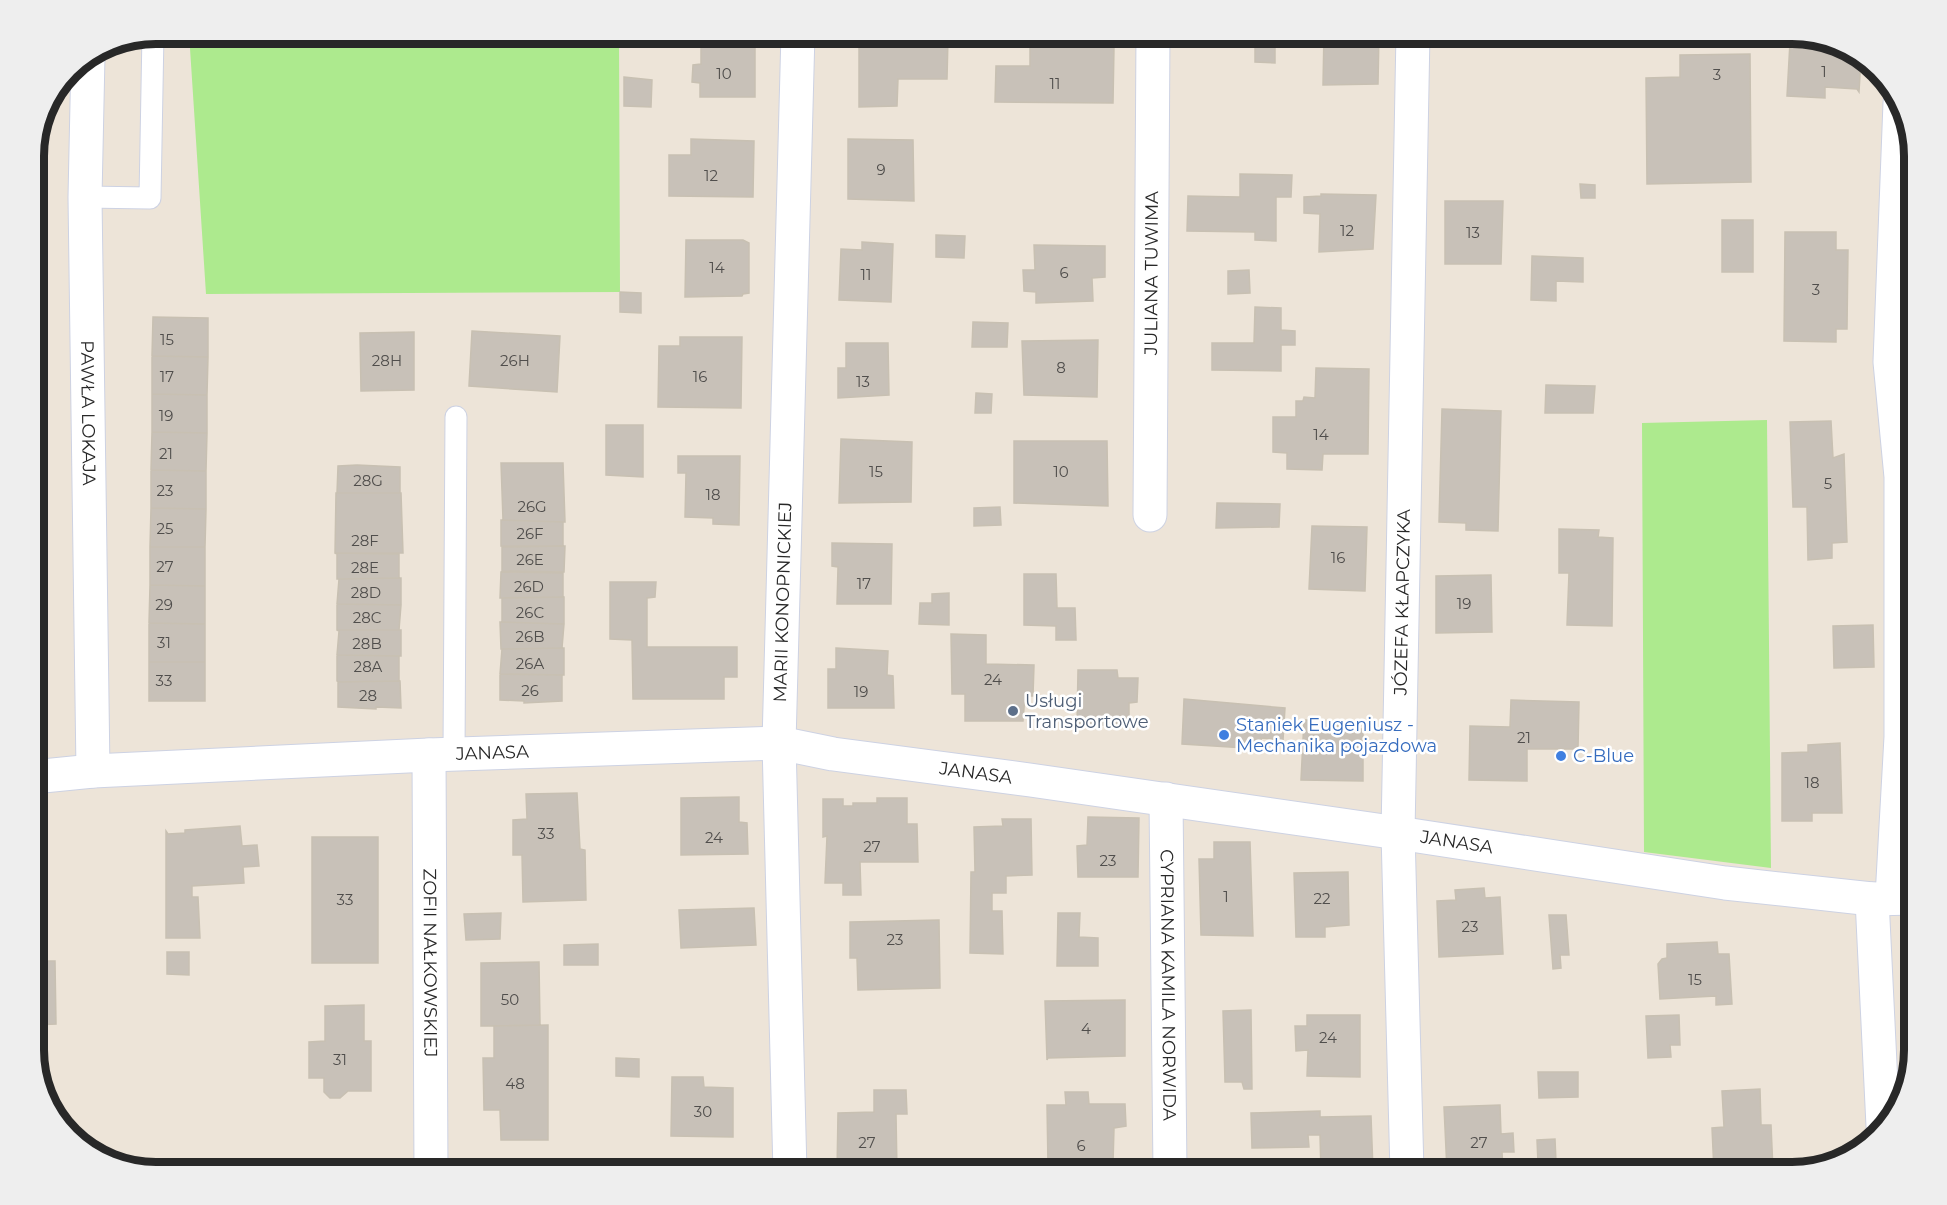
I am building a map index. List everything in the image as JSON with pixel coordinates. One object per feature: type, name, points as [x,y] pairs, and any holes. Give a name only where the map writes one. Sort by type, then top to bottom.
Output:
[{"type":"street","name":"MARII KONOPNICKIEJ","points":[[790,1162],[779,743],[798,44]]},
{"type":"street","name":"JULIANA TUWIMA","points":[[1150,515],[1154,44]]},
{"type":"street","name":"JÓZEFA KŁAPCZYKA","points":[[1407,1162],[1398,832],[1413,44]]},
{"type":"street","name":"PAWŁA LOKAJA","points":[[88,66],[86,196],[93,771]]},
{"type":"street","points":[[1883,1115],[1901,737],[1901,477],[1890,362],[1899,124]]},
{"type":"street","name":"JANASA","points":[[44,776],[93,771],[441,755],[779,743],[833,754],[1398,832],[1725,883],[1893,898]]},
{"type":"street","name":"ZOFII NAŁKOWSKIEJ","points":[[431,1162],[441,755]]},
{"type":"street","name":"CYPRIANA KAMILA NORWIDA","points":[[1166,800],[1170,1162]]},
{"type":"lane","points":[[86,196],[150,198],[153,44]]},
{"type":"lane","points":[[441,755],[456,417]]},
{"type":"green space","points":[[190,44],[619,44],[620,292],[206,294]]},
{"type":"green space","points":[[1767,420],[1771,868],[1644,852],[1642,423]]},
{"type":"building","points":[[701,44],[755,44],[755,97],[700,97],[700,83],[692,82],[693,65],[701,64]]},
{"type":"building","points":[[859,44],[948,44],[947,79],[898,79],[897,106],[859,107]]},
{"type":"building","points":[[1255,44],[1275,44],[1275,63],[1255,62]]},
{"type":"building","points":[[1324,44],[1379,44],[1378,84],[1323,85]]},
{"type":"building","points":[[1790,44],[1821,47],[1848,58],[1860,67],[1859,92],[1857,89],[1825,87],[1825,98],[1787,96]]},
{"type":"building","points":[[1030,47],[1114,47],[1113,103],[995,102],[996,66],[1030,66]]},
{"type":"building","points":[[1750,54],[1751,182],[1647,184],[1646,78],[1680,77],[1680,55]]},
{"type":"building","points":[[624,77],[652,80],[651,107],[624,106]]},
{"type":"building","points":[[691,139],[754,141],[753,197],[669,196],[669,155],[691,155]]},
{"type":"building","points":[[848,139],[913,140],[914,201],[848,199]]},
{"type":"building","points":[[1240,174],[1292,175],[1291,197],[1276,197],[1276,241],[1255,240],[1255,232],[1187,231],[1188,196],[1240,197]]},
{"type":"building","points":[[1580,184],[1595,185],[1595,198],[1581,198]]},
{"type":"building","points":[[1321,194],[1376,195],[1373,249],[1319,252],[1320,214],[1304,213],[1304,197],[1321,196]]},
{"type":"building","points":[[1445,201],[1503,201],[1501,264],[1445,264]]},
{"type":"building","points":[[1722,220],[1753,220],[1753,272],[1722,272]]},
{"type":"building","points":[[1785,232],[1836,232],[1836,250],[1848,250],[1847,329],[1836,329],[1836,342],[1784,341]]},
{"type":"building","points":[[936,235],[965,236],[964,258],[936,257]]},
{"type":"building","points":[[686,240],[743,240],[749,243],[749,293],[742,296],[685,297]]},
{"type":"building","points":[[1902,240],[1903,360],[1897,360]]},
{"type":"building","points":[[862,242],[893,244],[891,302],[839,300],[841,249],[862,250]]},
{"type":"building","points":[[1034,245],[1105,246],[1105,277],[1092,278],[1093,301],[1036,303],[1036,292],[1024,291],[1023,270],[1035,270]]},
{"type":"building","points":[[1532,256],[1583,258],[1583,282],[1556,281],[1556,301],[1531,300]]},
{"type":"building","points":[[1249,270],[1250,293],[1228,294],[1228,271]]},
{"type":"building","points":[[620,292],[641,293],[641,313],[620,312]]},
{"type":"building","points":[[1255,307],[1281,308],[1281,330],[1295,331],[1295,345],[1281,345],[1281,371],[1212,370],[1212,343],[1254,343]]},
{"type":"building","points":[[153,317],[208,318],[208,357],[152,356]]},
{"type":"building","points":[[973,322],[1008,323],[1007,347],[972,347]]},
{"type":"building","points":[[472,331],[560,336],[557,392],[469,386]]},
{"type":"building","points":[[414,332],[414,390],[361,391],[360,333]]},
{"type":"building","points":[[680,337],[742,337],[741,408],[658,407],[659,346],[680,346]]},
{"type":"building","points":[[1098,340],[1097,397],[1024,395],[1022,341]]},
{"type":"building","points":[[846,343],[888,343],[889,395],[838,398],[838,368],[846,368]]},
{"type":"building","points":[[152,356],[208,357],[207,395],[152,394]]},
{"type":"building","points":[[1316,368],[1369,369],[1368,454],[1323,454],[1322,470],[1287,469],[1287,453],[1273,452],[1273,417],[1296,417],[1296,401],[1303,401],[1304,397],[1315,398]]},
{"type":"building","points":[[1546,385],[1595,386],[1593,413],[1545,413]]},
{"type":"building","points":[[976,393],[992,394],[991,413],[975,413]]},
{"type":"building","points":[[152,394],[207,395],[207,433],[152,432]]},
{"type":"building","points":[[1442,409],[1501,411],[1498,531],[1466,530],[1466,523],[1439,522]]},
{"type":"building","points":[[1831,421],[1833,458],[1844,454],[1847,542],[1832,543],[1832,558],[1808,560],[1807,507],[1793,507],[1790,422]]},
{"type":"building","points":[[606,425],[643,425],[643,477],[606,475]]},
{"type":"building","points":[[152,432],[207,433],[206,471],[151,470]]},
{"type":"building","points":[[841,439],[912,442],[911,502],[839,503]]},
{"type":"building","points":[[1014,441],[1107,441],[1108,506],[1014,503]]},
{"type":"building","points":[[678,456],[740,456],[739,525],[713,524],[713,518],[685,517],[686,473],[678,473]]},
{"type":"building","points":[[501,463],[563,463],[565,522],[503,520]]},
{"type":"building","points":[[338,466],[400,467],[400,493],[337,493]]},
{"type":"building","points":[[151,470],[206,471],[206,509],[151,508]]},
{"type":"building","points":[[336,493],[401,493],[403,553],[335,553]]},
{"type":"building","points":[[1217,503],[1280,504],[1279,527],[1216,528]]},
{"type":"building","points":[[1000,507],[1001,525],[974,526],[974,508]]},
{"type":"building","points":[[151,508],[206,509],[205,547],[150,547]]},
{"type":"building","points":[[501,520],[563,522],[563,546],[501,546]]},
{"type":"building","points":[[1312,526],[1367,527],[1365,591],[1309,589]]},
{"type":"building","points":[[1559,529],[1599,530],[1598,537],[1613,538],[1612,626],[1567,625],[1569,573],[1559,573]]},
{"type":"building","points":[[832,543],[892,544],[891,604],[837,604],[838,567],[832,566]]},
{"type":"building","points":[[565,546],[564,572],[502,571],[502,547]]},
{"type":"building","points":[[150,547],[205,547],[205,586],[150,585]]},
{"type":"building","points":[[335,553],[399,554],[399,578],[337,579],[337,554]]},
{"type":"building","points":[[501,572],[563,573],[563,597],[500,598]]},
{"type":"building","points":[[1024,574],[1056,574],[1057,608],[1075,608],[1076,640],[1056,640],[1056,626],[1024,625]]},
{"type":"building","points":[[1491,575],[1492,632],[1436,633],[1436,576]]},
{"type":"building","points":[[401,578],[401,605],[337,604],[339,579]]},
{"type":"building","points":[[610,582],[656,582],[655,597],[647,598],[647,647],[737,647],[737,677],[724,677],[724,699],[633,699],[632,640],[610,639]]},
{"type":"building","points":[[150,585],[205,586],[205,624],[149,623]]},
{"type":"building","points":[[949,593],[949,625],[919,624],[920,603],[932,603],[932,594]]},
{"type":"building","points":[[564,597],[564,624],[502,622],[502,598]]},
{"type":"building","points":[[337,604],[401,605],[399,630],[337,630]]},
{"type":"building","points":[[500,622],[564,624],[562,648],[501,649]]},
{"type":"building","points":[[149,623],[205,624],[205,662],[149,662]]},
{"type":"building","points":[[1873,625],[1874,667],[1834,668],[1833,626]]},
{"type":"building","points":[[337,630],[401,630],[401,656],[337,655],[339,631]]},
{"type":"building","points":[[951,634],[986,635],[986,664],[1034,665],[1033,696],[1025,696],[1023,721],[965,721],[965,694],[952,694]]},
{"type":"building","points":[[564,648],[564,675],[500,674],[502,649]]},
{"type":"building","points":[[836,648],[888,651],[887,675],[893,676],[894,708],[828,708],[828,669],[836,669]]},
{"type":"building","points":[[337,655],[399,656],[399,681],[338,682]]},
{"type":"building","points":[[149,662],[205,662],[205,701],[149,701]]},
{"type":"building","points":[[1078,670],[1117,670],[1118,678],[1138,678],[1137,702],[1129,703],[1129,725],[1077,725]]},
{"type":"building","points":[[500,674],[562,675],[562,701],[524,703],[524,701],[500,700]]},
{"type":"building","points":[[400,681],[401,708],[338,707],[338,682]]},
{"type":"building","points":[[1184,699],[1285,708],[1283,740],[1261,738],[1261,749],[1182,744]]},
{"type":"building","points":[[1511,700],[1579,702],[1578,749],[1527,749],[1527,781],[1469,780],[1470,726],[1510,727]]},
{"type":"building","points":[[1304,720],[1348,721],[1349,729],[1363,729],[1363,781],[1301,780]]},
{"type":"building","points":[[1840,743],[1842,813],[1812,813],[1812,821],[1782,821],[1782,753],[1808,752],[1808,745]]},
{"type":"building","points":[[577,793],[580,849],[585,850],[586,900],[523,902],[522,855],[513,855],[513,820],[527,819],[526,794]]},
{"type":"building","points":[[739,797],[739,822],[747,823],[748,854],[681,855],[681,798]]},
{"type":"building","points":[[877,798],[907,798],[907,824],[917,824],[918,862],[860,862],[861,895],[843,895],[843,883],[825,883],[827,836],[823,837],[823,799],[843,799],[843,806],[853,806],[853,803],[877,803]]},
{"type":"building","points":[[1088,817],[1139,818],[1138,877],[1078,877],[1077,846],[1087,845]]},
{"type":"building","points":[[1002,819],[1031,819],[1032,875],[1006,876],[1006,893],[992,893],[992,911],[1002,911],[1003,954],[970,953],[971,872],[975,872],[974,827],[1003,826]]},
{"type":"building","points":[[240,826],[242,846],[257,845],[259,866],[243,867],[244,883],[192,886],[192,897],[198,897],[200,938],[166,938],[166,831],[168,834],[185,833],[185,830]]},
{"type":"building","points":[[312,837],[378,837],[378,963],[312,963]]},
{"type":"building","points":[[1214,842],[1250,842],[1253,936],[1201,935],[1199,859],[1214,859]]},
{"type":"building","points":[[1348,872],[1349,925],[1325,927],[1325,937],[1296,937],[1294,873]]},
{"type":"building","points":[[1484,888],[1485,898],[1500,897],[1503,954],[1439,957],[1437,901],[1456,900],[1455,890]]},
{"type":"building","points":[[754,908],[756,945],[681,948],[679,910]]},
{"type":"building","points":[[501,913],[500,939],[466,940],[464,914]]},
{"type":"building","points":[[1058,913],[1080,913],[1079,937],[1098,938],[1098,966],[1057,966]]},
{"type":"building","points":[[1549,915],[1566,915],[1569,955],[1560,955],[1561,968],[1553,969]]},
{"type":"building","points":[[939,920],[940,988],[858,990],[857,958],[850,958],[850,922]]},
{"type":"building","points":[[1717,942],[1718,954],[1729,954],[1732,1004],[1716,1005],[1716,996],[1660,999],[1658,964],[1662,959],[1667,958],[1667,944]]},
{"type":"building","points":[[598,944],[598,965],[564,965],[564,945]]},
{"type":"building","points":[[167,952],[189,952],[189,975],[167,974]]},
{"type":"building","points":[[44,961],[55,961],[56,1024],[44,1025]]},
{"type":"building","points":[[539,962],[540,1025],[481,1026],[481,963]]},
{"type":"building","points":[[1125,1000],[1125,1056],[1048,1058],[1047,1060],[1045,1001]]},
{"type":"building","points":[[364,1005],[364,1041],[371,1041],[371,1091],[348,1091],[340,1098],[330,1098],[324,1092],[324,1078],[309,1078],[309,1042],[325,1041],[325,1006]]},
{"type":"building","points":[[1251,1010],[1252,1089],[1244,1089],[1242,1082],[1225,1082],[1223,1011]]},
{"type":"building","points":[[1307,1015],[1360,1015],[1360,1077],[1307,1076],[1308,1050],[1296,1051],[1295,1026],[1307,1026]]},
{"type":"building","points":[[1679,1015],[1680,1045],[1670,1045],[1671,1057],[1648,1058],[1646,1016]]},
{"type":"building","points":[[548,1025],[548,1140],[501,1140],[500,1110],[484,1110],[483,1058],[494,1058],[494,1026]]},
{"type":"building","points":[[616,1058],[639,1059],[639,1077],[616,1076]]},
{"type":"building","points":[[1538,1072],[1578,1072],[1578,1097],[1539,1098]]},
{"type":"building","points":[[672,1077],[703,1077],[704,1087],[733,1088],[733,1137],[671,1136]]},
{"type":"building","points":[[1760,1089],[1761,1125],[1771,1125],[1773,1162],[1714,1162],[1712,1128],[1724,1127],[1722,1091]]},
{"type":"building","points":[[874,1090],[906,1090],[907,1114],[896,1114],[897,1162],[837,1162],[838,1113],[874,1112]]},
{"type":"building","points":[[1065,1092],[1088,1092],[1089,1104],[1125,1104],[1126,1126],[1114,1128],[1113,1162],[1048,1162],[1047,1105],[1066,1105]]},
{"type":"building","points":[[1500,1105],[1501,1134],[1513,1133],[1514,1152],[1502,1152],[1503,1162],[1447,1162],[1444,1107]]},
{"type":"building","points":[[1320,1111],[1320,1117],[1371,1116],[1373,1162],[1321,1162],[1320,1135],[1308,1135],[1309,1147],[1252,1148],[1251,1113]]},
{"type":"building","points":[[1555,1139],[1556,1162],[1538,1162],[1537,1140]]},
{"type":"place","name":"Usługi Transportowe","points":[[1013,711]]},
{"type":"place","name":"Staniek Eugeniusz - Mechanika pojazdowa","points":[[1224,735]]},
{"type":"place","name":"C-Blue","points":[[1561,756]]}]
